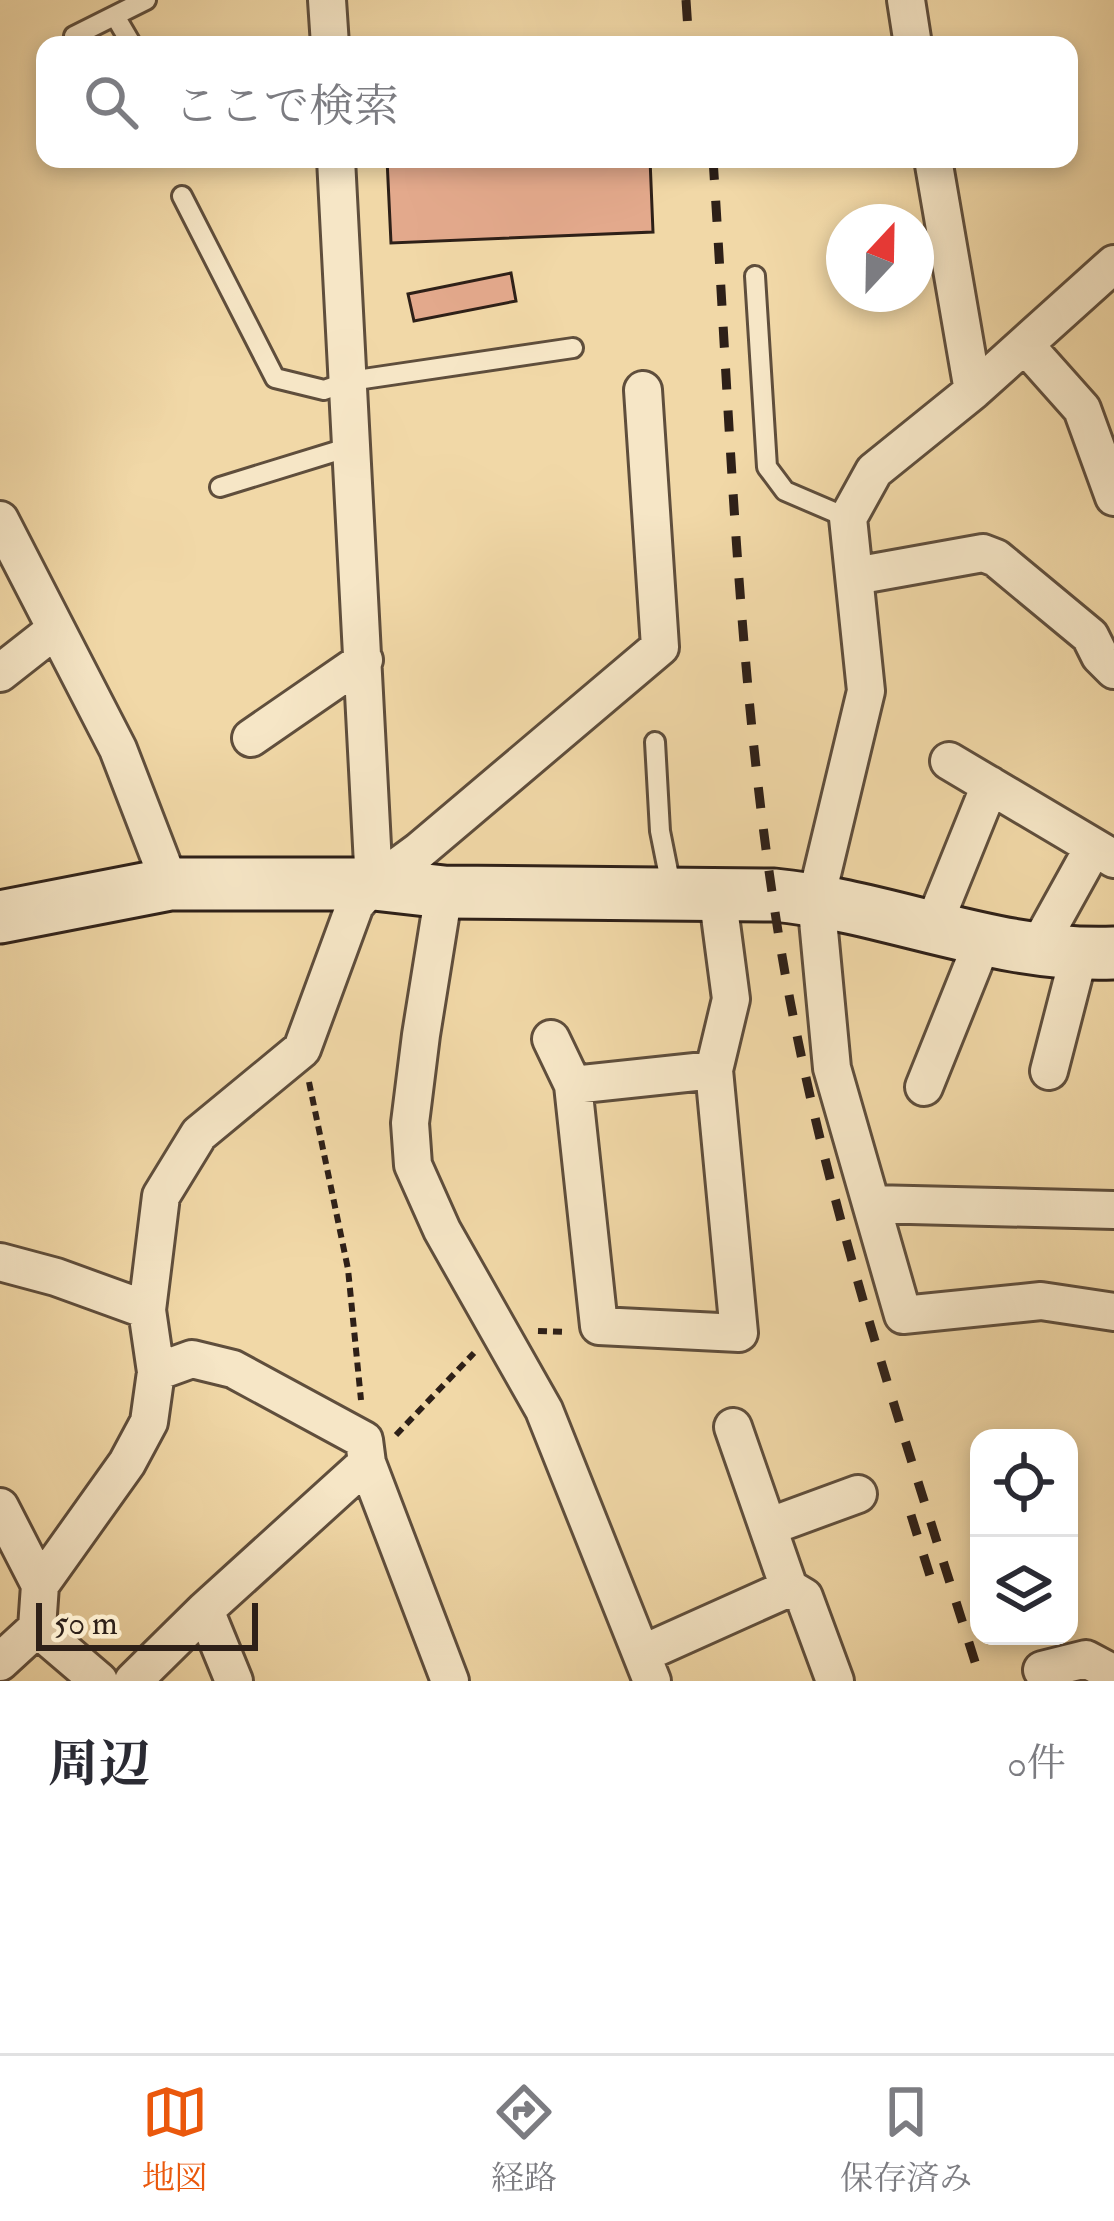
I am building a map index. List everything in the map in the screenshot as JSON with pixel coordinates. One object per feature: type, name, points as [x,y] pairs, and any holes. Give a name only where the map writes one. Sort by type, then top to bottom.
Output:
[{"type":"street","points":[[327,0],[329,36]]},
{"type":"street","points":[[906,0],[912,36]]},
{"type":"street","points":[[338,168],[374,884]]},
{"type":"street","points":[[935,168],[973,391]]},
{"type":"street","points":[[1114,264],[973,391],[874,471],[848,518],[866,691],[816,898],[832,1068],[903,1315],[1042,1301],[1114,1312]]},
{"type":"street","points":[[1024,345],[1082,409],[1114,497]]},
{"type":"street","points":[[40,1585],[127,1463],[149,1422],[156,1372],[147,1310],[161,1196],[200,1134],[302,1049],[355,905],[374,884],[660,646],[643,390]]},
{"type":"street","points":[[0,520],[118,748],[170,884]]},
{"type":"street","points":[[855,576],[982,553],[996,558],[1090,636],[1114,670]]},
{"type":"street","points":[[0,673],[56,629]]},
{"type":"street","points":[[251,738],[364,660]]},
{"type":"street","points":[[949,761],[1104,853],[1049,1071]]},
{"type":"street","points":[[933,926],[990,785]]},
{"type":"street","points":[[0,917],[170,884],[695,893],[816,898],[984,938],[1076,952]]},
{"type":"street","points":[[444,892],[410,1124],[413,1165],[442,1230],[544,1410],[647,1668],[789,1588]]},
{"type":"street","points":[[550,1039],[573,1085],[599,1327],[739,1333],[714,1070],[731,999],[695,893]]},
{"type":"street","points":[[924,1087],[984,938]]},
{"type":"street","points":[[573,1085],[714,1070]]},
{"type":"street","points":[[871,1204],[1114,1210]]},
{"type":"street","points":[[0,1262],[147,1310]]},
{"type":"street","points":[[156,1372],[192,1359],[233,1369],[366,1452],[449,1681]]},
{"type":"street","points":[[733,1427],[789,1588],[804,1597],[836,1681]]},
{"type":"street","points":[[133,1681],[366,1452]]},
{"type":"street","points":[[768,1527],[858,1494]]},
{"type":"street","points":[[0,1508],[40,1585],[37,1628],[0,1662]]},
{"type":"street","points":[[205,1610],[234,1681]]},
{"type":"street","points":[[37,1628],[99,1681]]},
{"type":"street","points":[[1042,1670],[1086,1659],[1114,1674]]},
{"type":"lane","points":[[76,36],[146,0]]},
{"type":"lane","points":[[115,16],[127,36]]},
{"type":"lane","points":[[182,196],[275,378],[324,390],[350,381],[574,348]]},
{"type":"lane","points":[[755,276],[767,467],[785,491],[848,518]]},
{"type":"lane","points":[[220,487],[353,446]]},
{"type":"lane","points":[[656,742],[660,831],[695,893]]},
{"type":"path","points":[[302,1049],[348,1269],[366,1452]]},
{"type":"path","points":[[366,1452],[492,1334],[500,1330],[581,1333],[599,1327]]},
{"type":"building","points":[[387,168],[650,168],[653,232],[391,243]]},
{"type":"building","points":[[511,273],[516,301],[414,321],[408,294]]},
{"type":"railway","points":[[686,0],[688,36]]},
{"type":"railway","points":[[714,168],[746,669],[785,973],[847,1241],[981,1681]]},
{"type":"railway","points":[[911,1515],[936,1595]]}]
